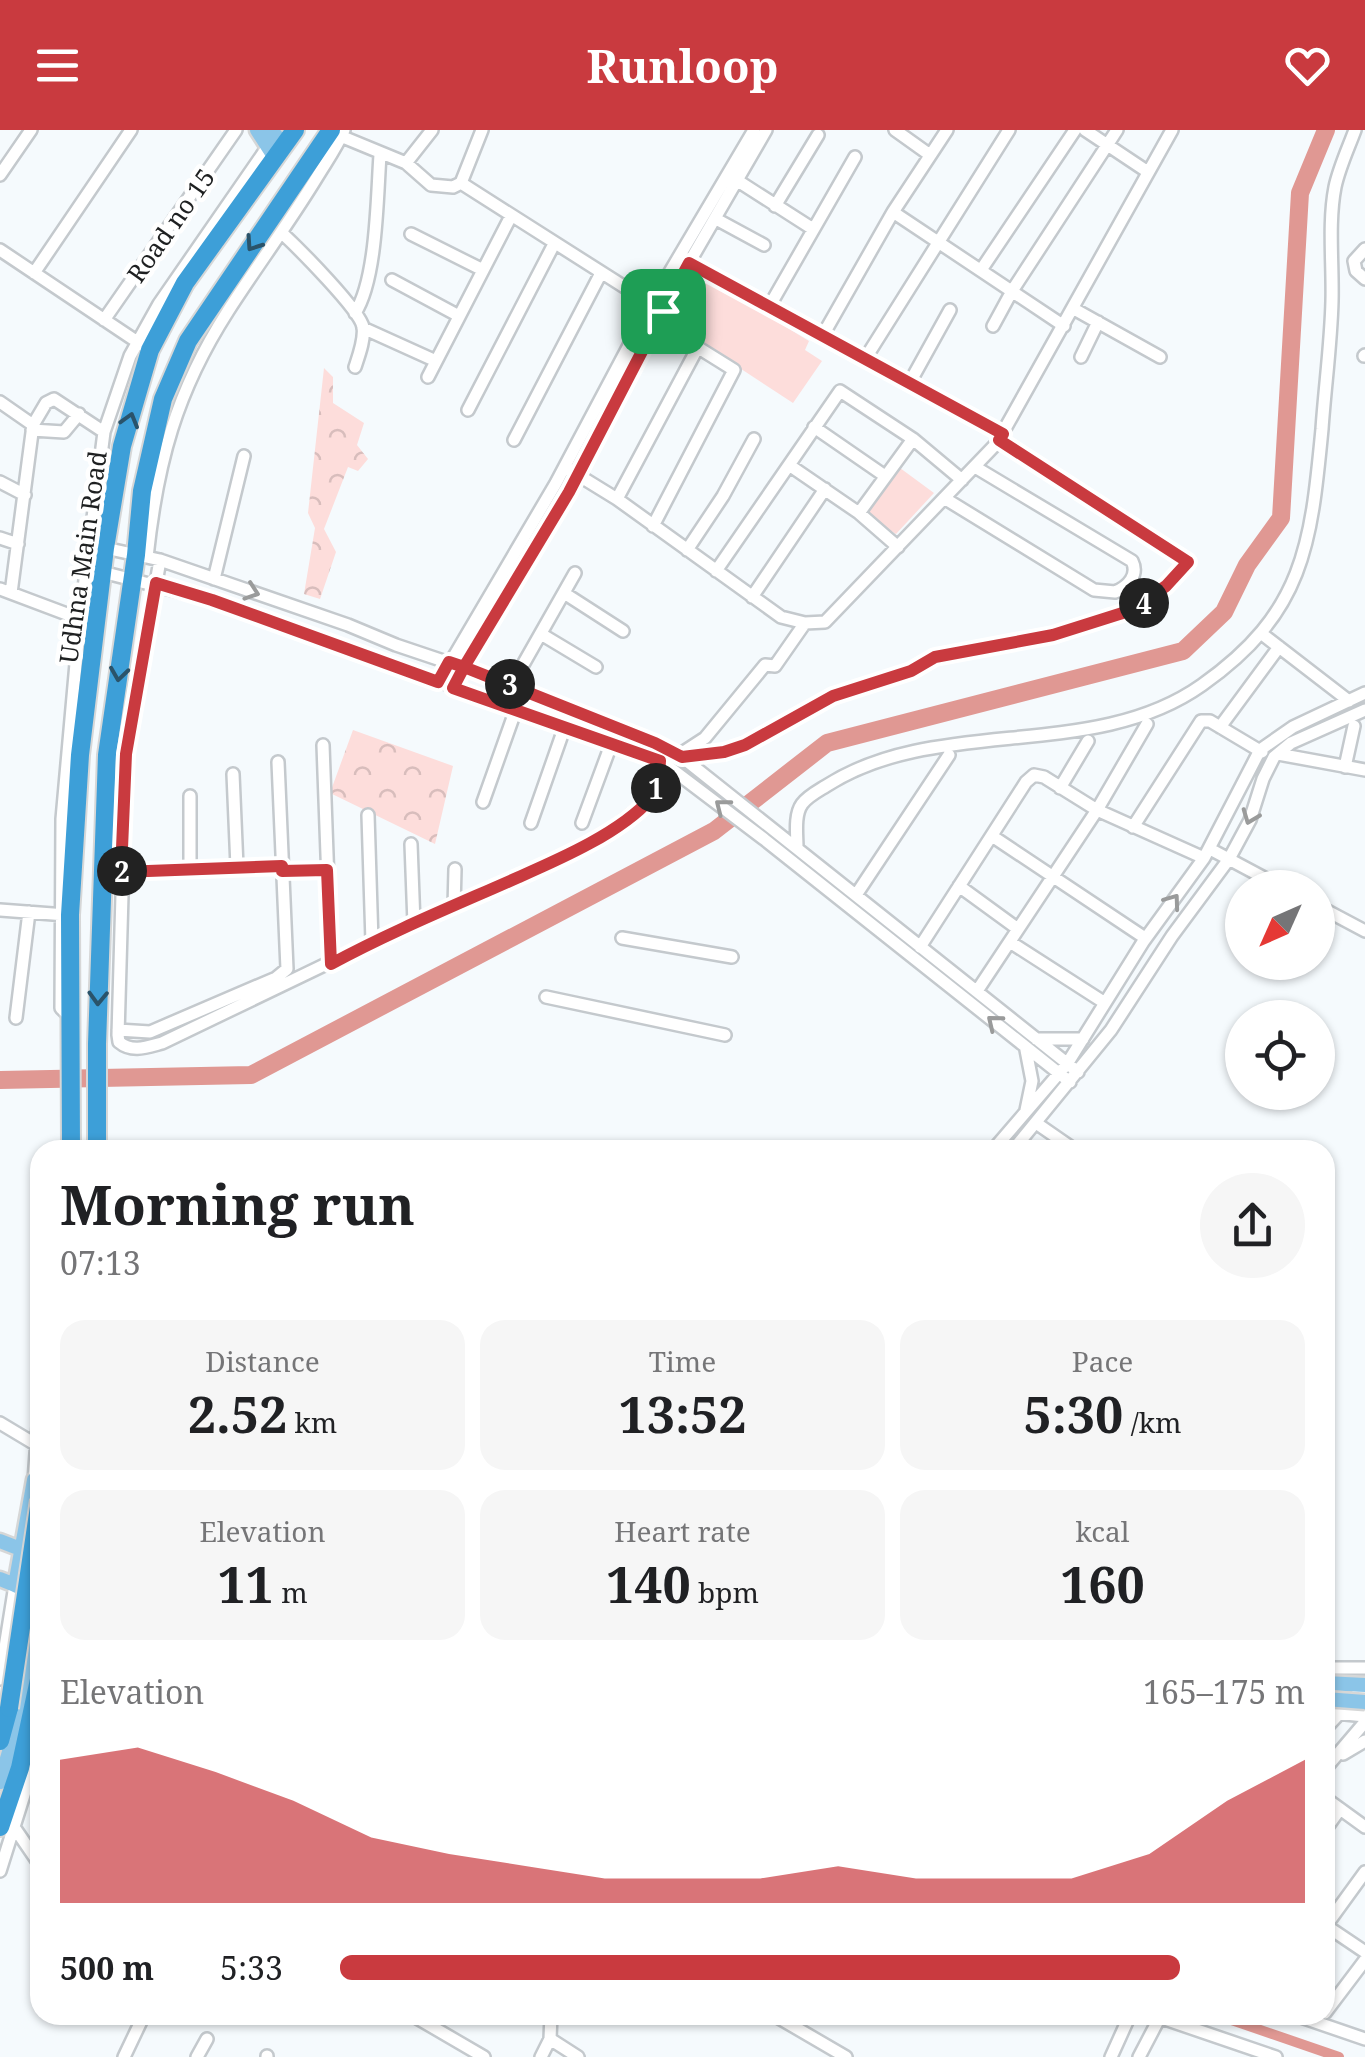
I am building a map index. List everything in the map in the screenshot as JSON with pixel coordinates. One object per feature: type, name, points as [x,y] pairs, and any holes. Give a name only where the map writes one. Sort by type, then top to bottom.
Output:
[{"type":"highway","points":[[97,1140],[97,1044],[112,871],[107,755],[132,578],[147,557],[142,491],[170,384],[188,342],[336,132]]},
{"type":"highway","points":[[278,139],[305,171]]},
{"type":"highway","name":"Udhna Main Road","points":[[72,1140],[65,914],[102,572],[122,446],[144,346],[278,139]]},
{"type":"highway","points":[[0,1741],[9,1708],[30,1567]]},
{"type":"highway","points":[[7,1826],[30,1728]]},
{"type":"main road","points":[[256,130],[278,139]]},
{"type":"main road","points":[[30,1514],[23,1550],[7,1582],[30,1592]]},
{"type":"main road","points":[[0,1541],[23,1550]]},
{"type":"main road","points":[[0,1782],[17,1725],[30,1649]]},
{"type":"main road","points":[[1335,1684],[1365,1685]]},
{"type":"main road","points":[[1335,1700],[1365,1702]]},
{"type":"street","points":[[0,175],[31,130]]},
{"type":"street","points":[[34,273],[130,130]]},
{"type":"street","name":"Road no 15","points":[[104,320],[236,130]]},
{"type":"street","points":[[406,163],[432,130]]},
{"type":"street","points":[[482,130],[461,183],[452,188],[431,185],[406,163],[380,155],[336,132],[283,234],[229,309],[202,353],[184,393],[154,488],[147,557],[156,583],[126,754],[112,871],[119,1042],[126,1048],[139,1049],[162,1043],[372,942],[565,856],[604,835],[650,800],[658,784],[660,761]]},
{"type":"street","points":[[438,682],[754,130]]},
{"type":"street","points":[[453,688],[578,473],[689,263],[766,130]]},
{"type":"street","points":[[895,130],[930,154]]},
{"type":"street","points":[[823,335],[893,212],[947,130]]},
{"type":"street","points":[[865,359],[1009,130]]},
{"type":"street","points":[[981,270],[1076,130]]},
{"type":"street","points":[[1085,130],[1148,172]]},
{"type":"street","points":[[993,326],[1117,130]]},
{"type":"street","points":[[564,467],[617,499],[780,618],[806,624],[825,622],[1001,437],[1172,130]]},
{"type":"street","points":[[797,848],[797,819],[802,804],[847,772],[954,745],[1106,725],[1158,709],[1202,685],[1262,634],[1283,601],[1311,532],[1332,318],[1334,191],[1355,130]]},
{"type":"street","points":[[775,206],[818,134]]},
{"type":"street","points":[[356,314],[375,230],[380,155]]},
{"type":"street","points":[[768,306],[855,156]]},
{"type":"street","points":[[738,180],[814,229]]},
{"type":"street","points":[[461,183],[651,304],[698,349],[734,370],[654,526]]},
{"type":"street","points":[[893,212],[1064,326]]},
{"type":"street","points":[[428,378],[511,216]]},
{"type":"street","points":[[716,220],[764,245]]},
{"type":"street","points":[[283,234],[356,314],[363,328],[356,367]]},
{"type":"street","points":[[411,234],[483,270]]},
{"type":"street","points":[[468,410],[554,244]]},
{"type":"street","points":[[1365,248],[1354,260],[1356,270],[1365,279]]},
{"type":"street","points":[[0,250],[144,346],[104,432],[80,619],[62,819],[65,914],[0,910]]},
{"type":"street","points":[[683,758],[745,745],[833,696],[911,671],[935,657],[1053,635],[1132,610],[1166,586],[1188,562],[1001,437],[689,263]]},
{"type":"street","points":[[514,440],[601,274]]},
{"type":"street","points":[[392,280],[459,316]]},
{"type":"street","points":[[1074,308],[1160,357]]},
{"type":"street","points":[[909,384],[950,310]]},
{"type":"street","points":[[1081,356],[1098,322]]},
{"type":"street","points":[[363,328],[436,361]]},
{"type":"street","points":[[617,499],[698,349]]},
{"type":"street","points":[[716,571],[840,391],[913,439],[962,480]]},
{"type":"street","points":[[80,619],[6,591],[26,494],[32,428],[51,399],[60,400],[104,432]]},
{"type":"street","points":[[0,402],[32,428],[64,432],[79,414]]},
{"type":"street","points":[[814,426],[885,476]]},
{"type":"street","points":[[687,550],[754,439]]},
{"type":"street","points":[[860,512],[913,439]]},
{"type":"street","points":[[214,579],[244,456]]},
{"type":"street","points":[[789,466],[860,512],[898,546]]},
{"type":"street","points":[[944,498],[1094,590],[1116,592],[1131,580],[1135,572],[1132,561],[974,467]]},
{"type":"street","points":[[0,482],[26,494]]},
{"type":"street","points":[[752,597],[825,489]]},
{"type":"street","points":[[0,538],[18,544]]},
{"type":"street","points":[[105,548],[214,579],[512,684],[683,758],[768,834],[1024,1046],[1068,1073]]},
{"type":"street","points":[[102,572],[212,600],[660,761],[768,834],[797,848],[1036,1038],[1068,1073]]},
{"type":"street","points":[[512,684],[576,572]]},
{"type":"street","points":[[564,593],[623,631]]},
{"type":"street","points":[[683,758],[705,738],[765,666],[776,666],[806,624]]},
{"type":"street","points":[[541,634],[596,667]]},
{"type":"street","points":[[1262,634],[1348,701]]},
{"type":"street","points":[[1220,727],[1279,647]]},
{"type":"street","points":[[1003,1140],[1068,1073],[1082,1039],[1146,938],[1207,854],[1260,750],[1293,728],[1365,693]]},
{"type":"street","points":[[483,802],[516,709]]},
{"type":"street","points":[[1022,1140],[1228,859],[1250,820],[1275,757],[1291,743],[1365,710]]},
{"type":"street","points":[[1133,828],[1197,725],[1210,721],[1275,757],[1365,770]]},
{"type":"street","points":[[977,991],[1097,810],[1148,724]]},
{"type":"street","points":[[531,823],[566,726]]},
{"type":"street","points":[[1345,767],[1354,726]]},
{"type":"street","points":[[1060,788],[1088,741]]},
{"type":"street","points":[[582,823],[612,742]]},
{"type":"street","points":[[323,745],[331,964]]},
{"type":"street","points":[[856,895],[949,754]]},
{"type":"street","points":[[118,1030],[150,1032],[283,974],[288,964],[278,762]]},
{"type":"street","points":[[234,774],[237,867]]},
{"type":"street","points":[[920,948],[1030,777],[1038,775],[1133,828],[1228,859],[1249,870]]},
{"type":"street","points":[[190,796],[190,869]]},
{"type":"street","points":[[368,815],[372,942]]},
{"type":"street","points":[[992,836],[1146,938]]},
{"type":"street","points":[[411,844],[414,924]]},
{"type":"street","points":[[112,871],[237,867],[327,870]]},
{"type":"street","points":[[454,906],[456,868]]},
{"type":"street","points":[[959,886],[1018,929]]},
{"type":"street","points":[[16,1018],[29,912]]},
{"type":"street","points":[[1335,915],[1365,931]]},
{"type":"street","points":[[622,938],[732,957]]},
{"type":"street","points":[[1010,942],[1105,1003]]},
{"type":"street","points":[[546,997],[726,1035]]},
{"type":"street","points":[[1036,1038],[1082,1039]]},
{"type":"street","points":[[1024,1046],[1032,1081],[1025,1114]]},
{"type":"street","points":[[1036,1124],[1060,1140]]},
{"type":"street","points":[[0,1423],[30,1441]]},
{"type":"street","points":[[0,1678],[7,1582]]},
{"type":"street","points":[[1335,1668],[1365,1668]]},
{"type":"street","points":[[1335,1717],[1365,1685]]},
{"type":"street","points":[[1335,1712],[1365,1719],[1335,1756]]},
{"type":"street","points":[[1335,1760],[1365,1741]]},
{"type":"street","points":[[0,1871],[7,1826],[30,1769]]},
{"type":"street","points":[[1335,1805],[1365,1827]]},
{"type":"street","points":[[1335,1816],[1340,1809]]},
{"type":"street","points":[[7,1826],[30,1853]]},
{"type":"street","points":[[1335,1912],[1365,1872]]},
{"type":"street","points":[[1335,1932],[1365,1952]]},
{"type":"street","points":[[1335,2000],[1365,1960]]},
{"type":"street","points":[[1335,2024],[1365,2039]]},
{"type":"street","points":[[124,2057],[139,2025]]},
{"type":"street","points":[[429,2025],[484,2057]]},
{"type":"street","points":[[541,2057],[550,2039],[551,2025]]},
{"type":"street","points":[[791,2025],[846,2057]]},
{"type":"street","points":[[1111,2057],[1125,2025]]},
{"type":"street","points":[[1139,2057],[1154,2025]]},
{"type":"street","points":[[1184,2025],[1276,2057]]},
{"type":"street","points":[[197,2057],[207,2039]]},
{"type":"street","points":[[550,2039],[578,2057]]},
{"type":"green space","points":[[689,268],[809,341],[805,350],[822,361],[793,403],[665,319]]},
{"type":"green space","points":[[324,368],[333,377],[333,403],[364,423],[357,445],[368,459],[358,471],[348,467],[324,529],[336,552],[320,599],[304,594],[315,528],[308,513]]},
{"type":"green space","points":[[900,468],[934,493],[896,534],[865,515]]},
{"type":"green space","points":[[353,730],[453,766],[435,844],[330,793]]},
{"type":"waterway","points":[[0,1080],[251,1075],[714,831],[827,743],[1183,651],[1224,612],[1247,565],[1281,518],[1300,193],[1326,130]]},
{"type":"waterway","points":[[1246,2025],[1339,2057]]},
{"type":"route","points":[[663,311],[569,492],[464,667],[453,688],[660,761],[658,784],[650,800],[604,835],[565,856],[331,964],[327,870],[282,871],[282,866],[121,872],[126,754],[156,583],[438,682],[449,662],[464,667],[512,684],[682,757],[745,745],[833,696],[911,671],[935,657],[1053,635],[1132,610],[1166,586],[1188,562],[999,440],[1003,434],[689,263],[663,311]]}]
